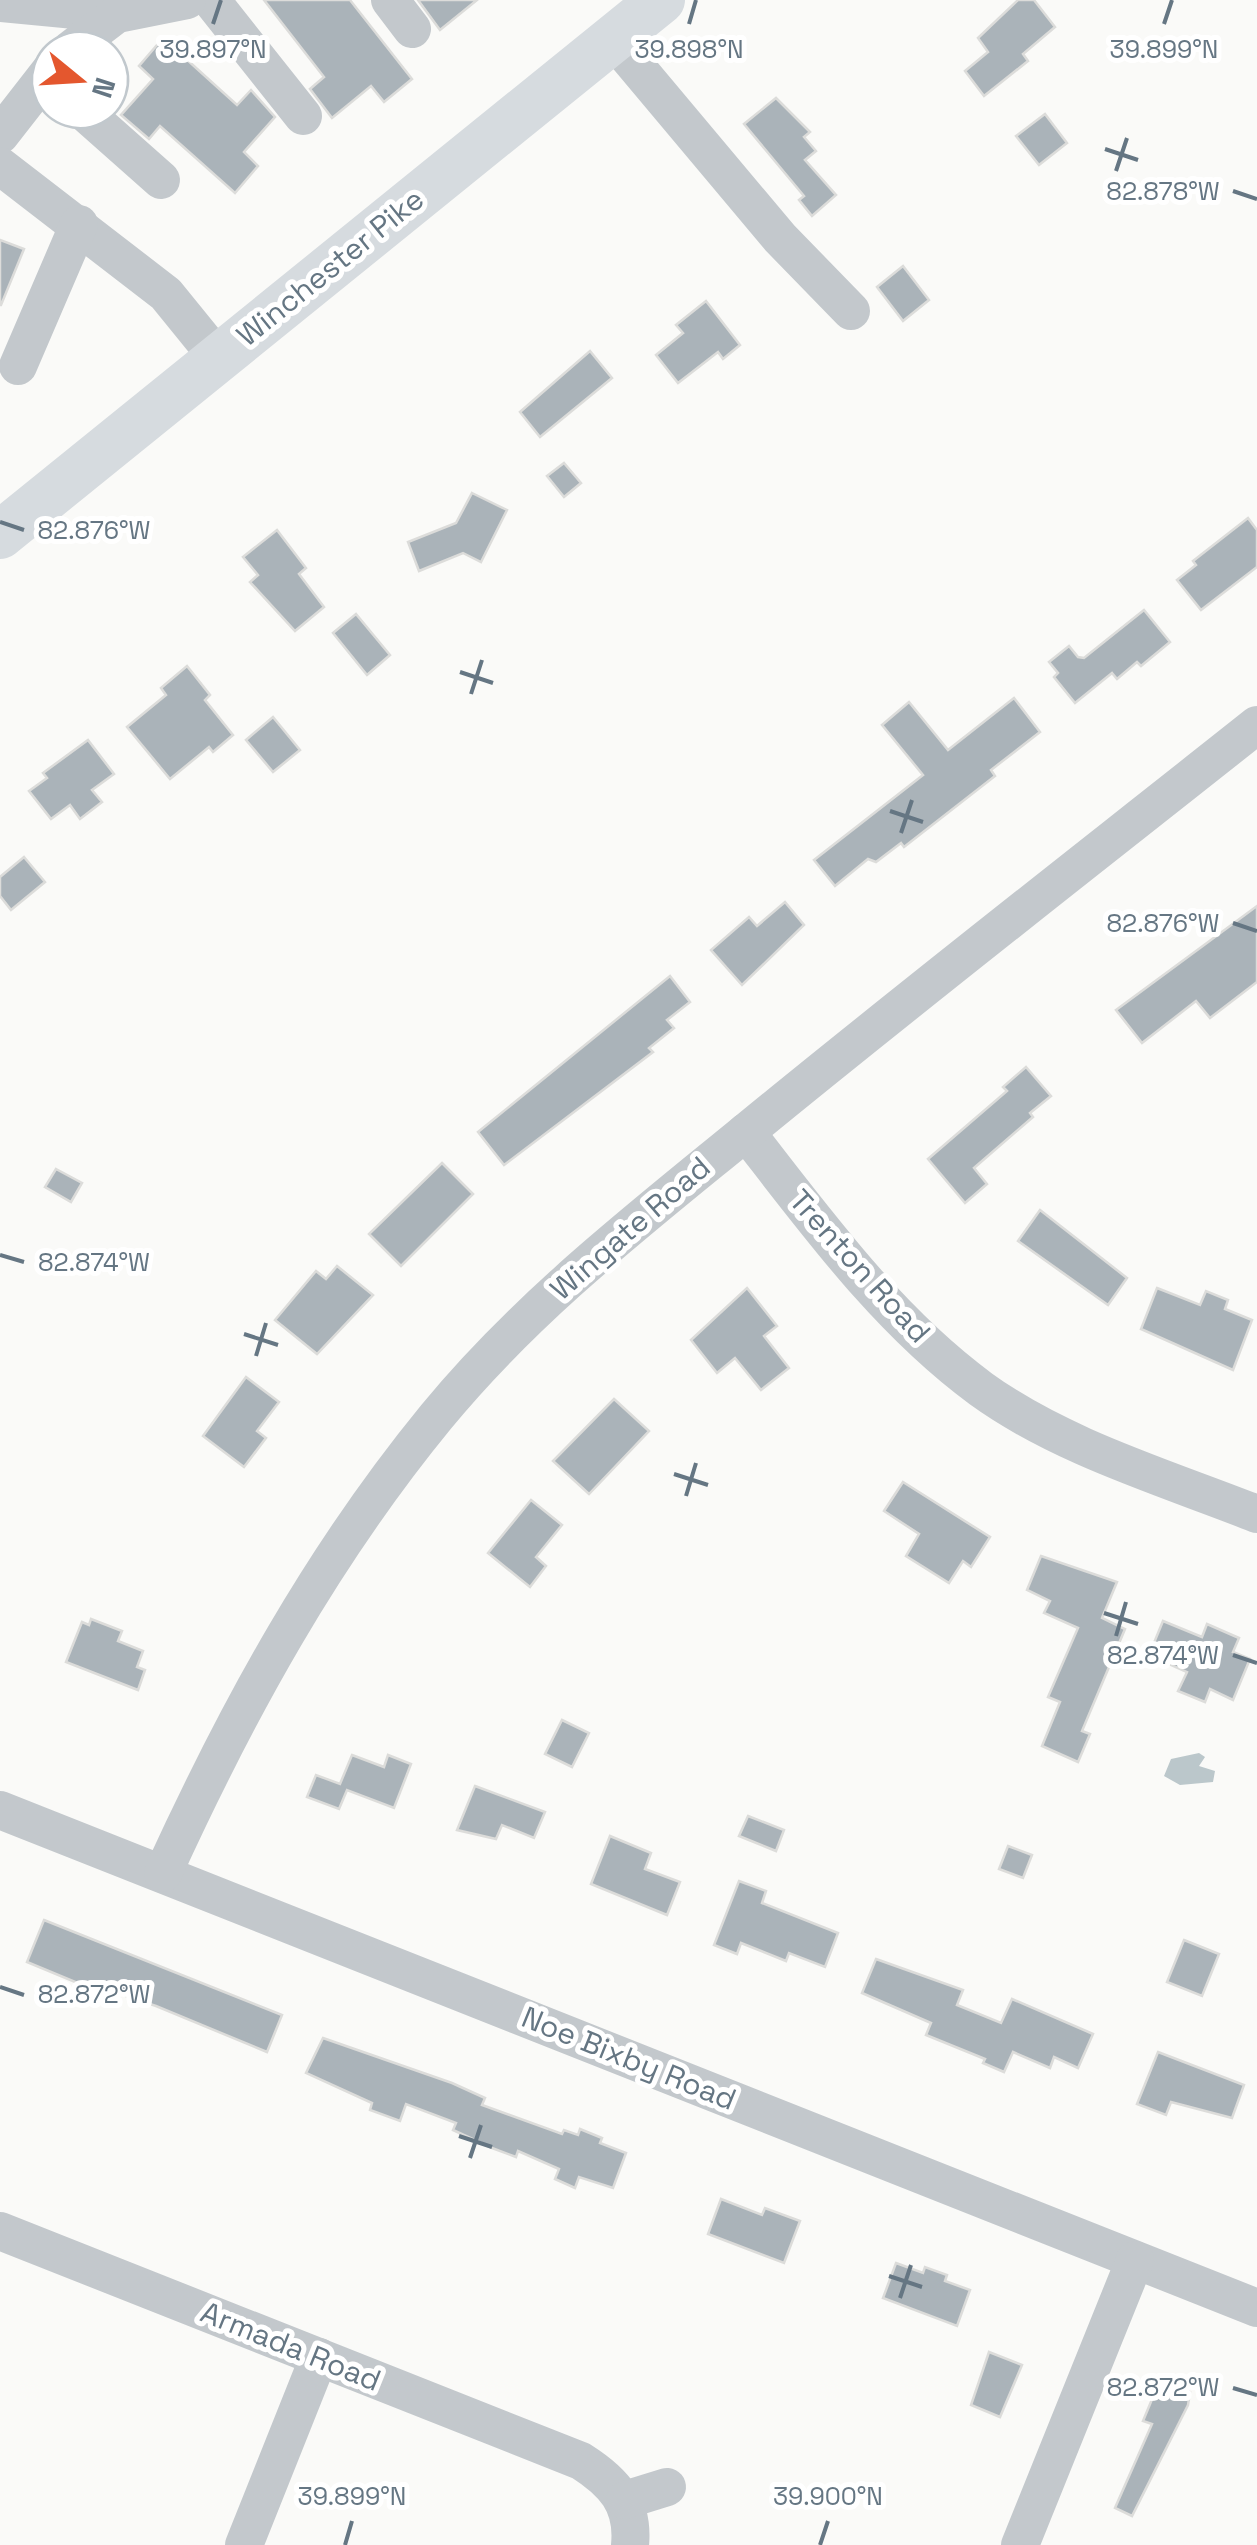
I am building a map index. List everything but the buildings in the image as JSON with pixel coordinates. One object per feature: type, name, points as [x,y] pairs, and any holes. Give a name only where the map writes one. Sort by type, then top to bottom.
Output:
[{"type":"main road","name":"Winchester Pike","points":[[0,534],[661,0]]},
{"type":"street","points":[[0,4],[118,7],[187,0]]},
{"type":"street","points":[[211,0],[303,116]]},
{"type":"street","points":[[95,30],[118,7]]},
{"type":"street","points":[[613,39],[780,238],[851,312]]},
{"type":"street","points":[[0,135],[30,99]]},
{"type":"street","points":[[105,130],[161,180]]},
{"type":"street","points":[[0,166],[166,294],[218,358]]},
{"type":"street","points":[[18,366],[79,224]]},
{"type":"street","name":"Wingate Road","points":[[163,1872],[264,1665],[319,1574],[417,1441],[511,1334],[618,1232],[1257,725]]},
{"type":"street","name":"Trenton Road","points":[[746,1132],[820,1227],[911,1330],[983,1390],[1115,1458],[1257,1514]]},
{"type":"street","name":"Noe Bixby Road","points":[[0,1810],[1257,2308]]},
{"type":"street","name":"Armada Road","points":[[0,2231],[582,2462],[606,2477],[624,2500]]},
{"type":"street","points":[[1020,2545],[1135,2260]]},
{"type":"street","points":[[244,2545],[319,2357]]},
{"type":"street","points":[[630,2545],[632,2528],[624,2500],[667,2487]]},
{"type":"shaded area","points":[[1199,1753],[1205,1757],[1199,1766],[1215,1771],[1213,1782],[1180,1785],[1164,1776],[1171,1759]]}]
